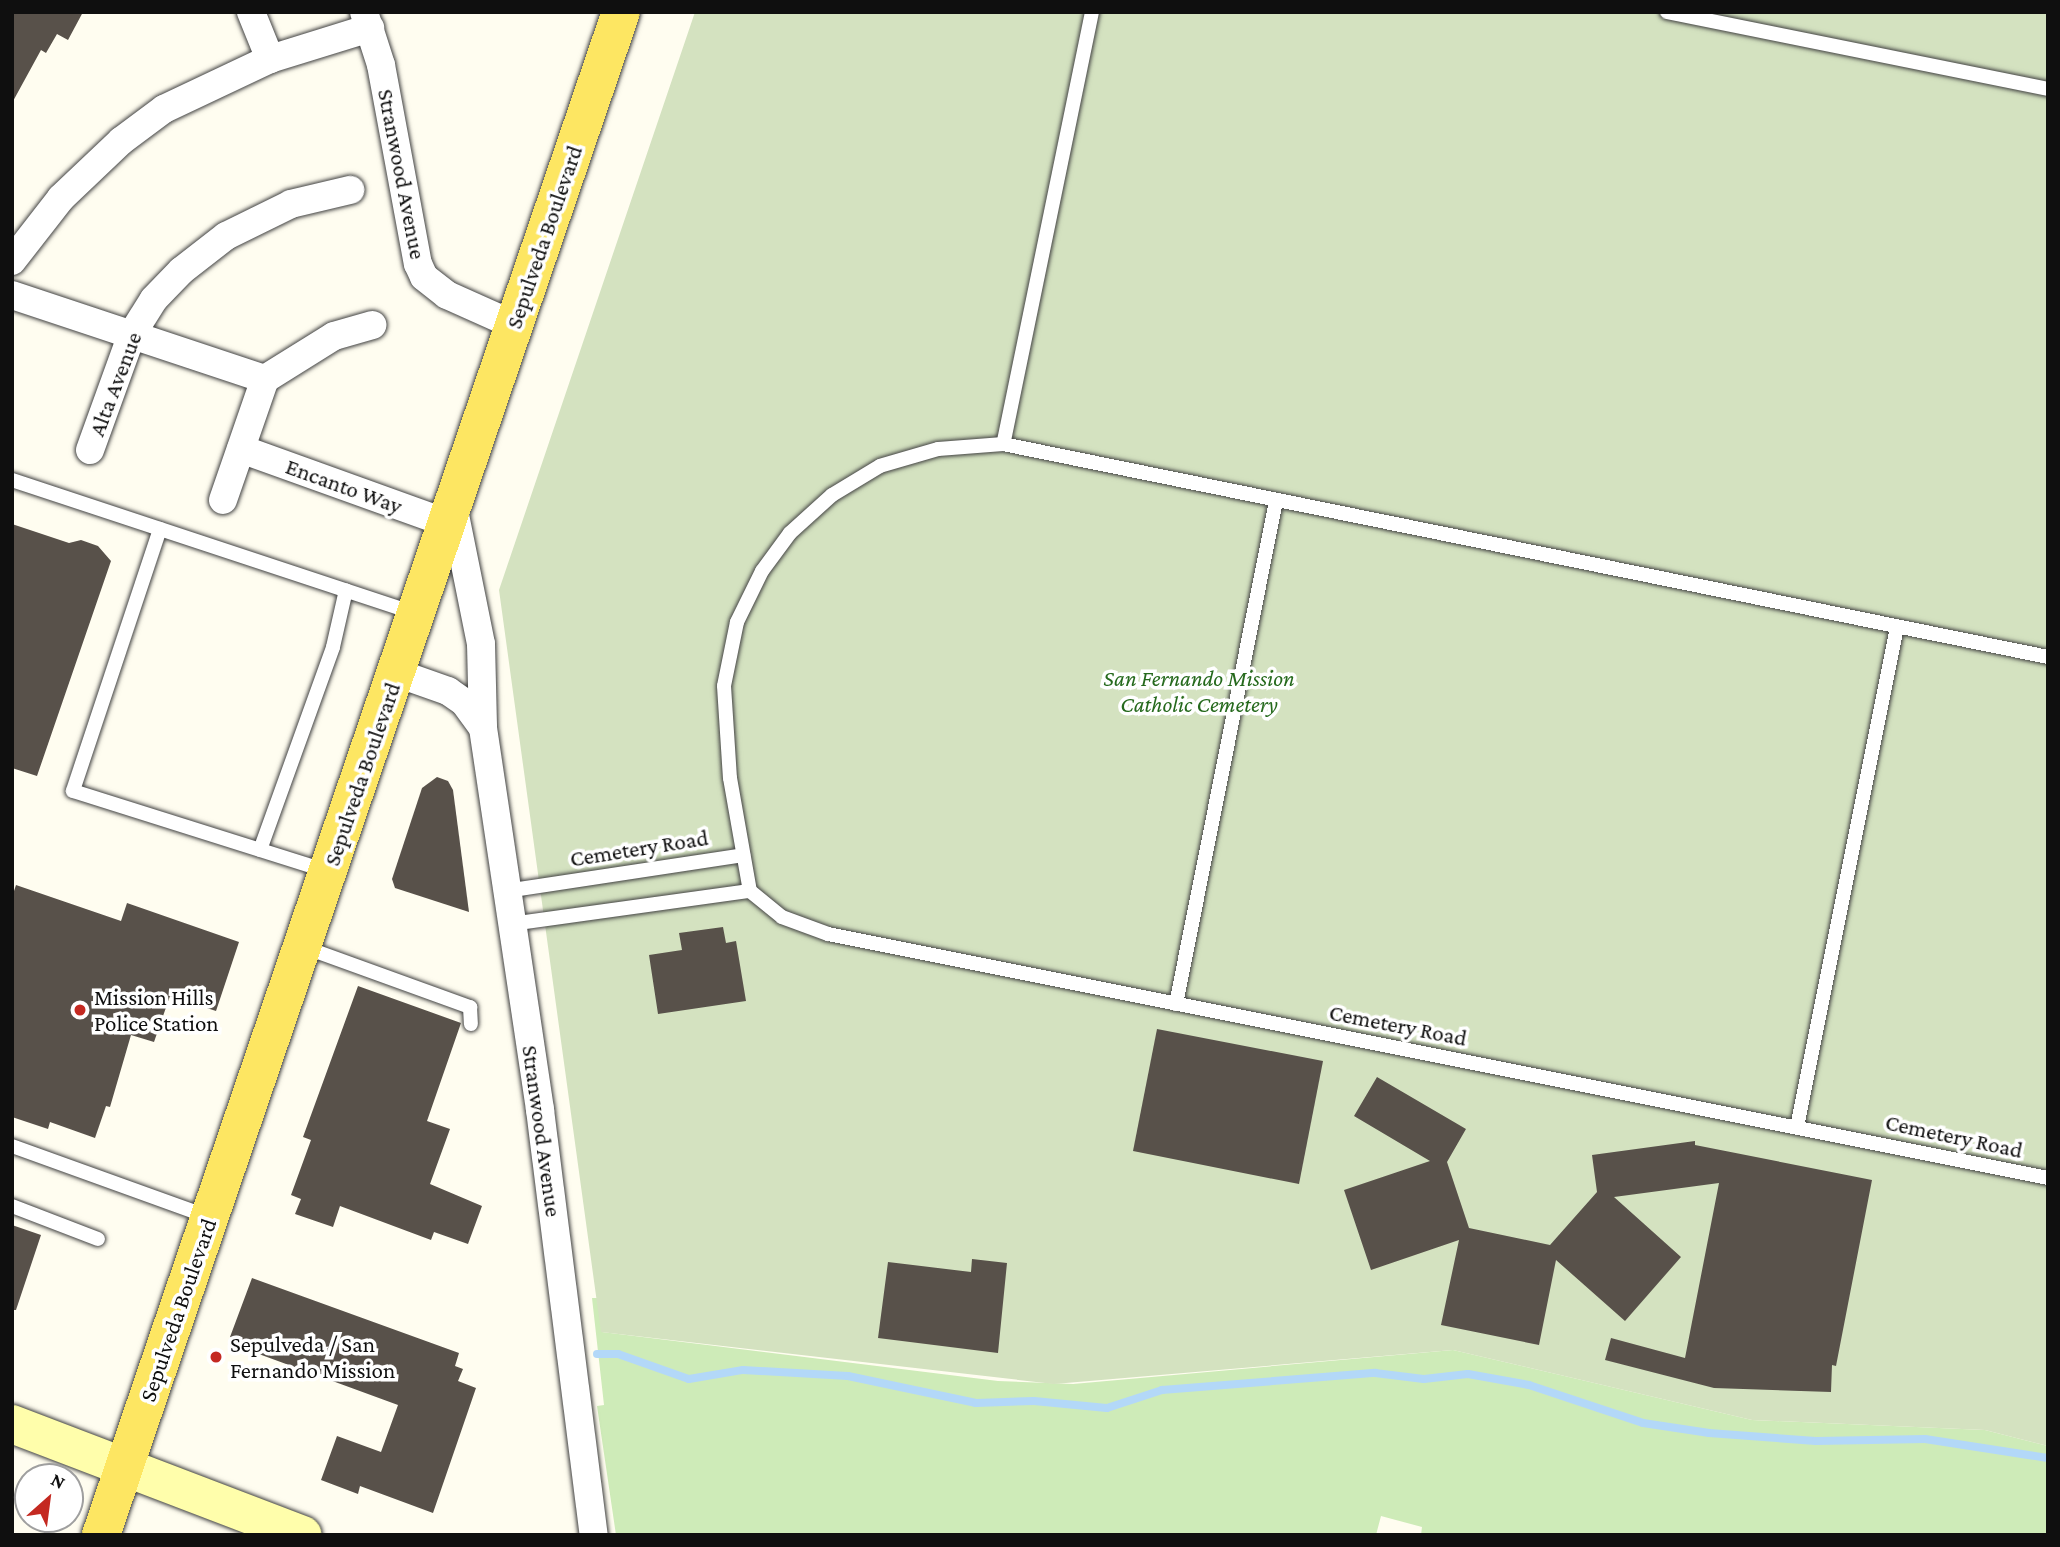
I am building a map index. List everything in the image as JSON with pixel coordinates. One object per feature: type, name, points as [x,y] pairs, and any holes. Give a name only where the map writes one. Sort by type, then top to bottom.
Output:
[{"type":"main road","name":"Sepulveda Boulevard","points":[[101,1535],[621,12]]},
{"type":"main road","points":[[12,1424],[302,1535]]},
{"type":"street","points":[[251,12],[270,59]]},
{"type":"street","points":[[12,261],[61,198],[121,141],[184,99],[270,59],[367,20]]},
{"type":"street","name":"Stranwood Avenue","points":[[367,20],[424,277],[467,306],[514,324]]},
{"type":"street","name":"Alta Avenue","points":[[90,450],[132,334],[172,280],[226,236],[291,204],[350,190]]},
{"type":"street","points":[[12,295],[265,379]]},
{"type":"street","points":[[223,500],[265,379],[334,336],[372,325]]},
{"type":"street","name":"Encanto Way","points":[[241,449],[450,514]]},
{"type":"street","name":"Stranwood Avenue","points":[[450,514],[481,644],[482,728],[594,1535]]},
{"type":"street","name":"Stranwood Avenue","points":[[397,673],[448,691],[464,702],[482,728]]},
{"type":"lane","points":[[1003,444],[1092,12]]},
{"type":"lane","points":[[1667,12],[2048,89]]},
{"type":"lane","points":[[744,855],[730,778],[724,686],[737,622],[762,571],[790,533],[832,495],[880,466],[938,449],[1003,444],[1276,502],[2048,657]]},
{"type":"lane","points":[[12,480],[416,614]]},
{"type":"lane","points":[[1176,1004],[1276,502]]},
{"type":"lane","points":[[160,529],[73,791],[328,872]]},
{"type":"lane","points":[[260,850],[331,654],[346,590]]},
{"type":"lane","points":[[1797,1127],[1897,627]]},
{"type":"lane","name":"Cemetery Road","points":[[506,891],[744,855],[750,891],[782,917],[828,934],[2048,1178]]},
{"type":"lane","points":[[511,924],[750,891]]},
{"type":"lane","points":[[303,947],[470,1007],[471,1024]]},
{"type":"lane","points":[[12,1146],[210,1217]]},
{"type":"lane","points":[[12,1206],[98,1238]]},
{"type":"green space","name":"San Fernando Mission Catholic Cemetery","points":[[695,12],[2048,12],[2048,1446],[1985,1430],[1752,1420],[1453,1350],[1054,1384],[601,1332],[499,590]]},
{"type":"green space","points":[[592,1298],[597,1298],[602,1332],[998,1381],[1073,1384],[1453,1350],[1752,1420],[1985,1430],[2048,1446],[2048,1535],[1421,1535],[1422,1527],[1381,1516],[1376,1535],[616,1535],[597,1406],[604,1405]]},
{"type":"building","points":[[12,12],[83,12],[68,40],[57,34],[46,53],[41,50],[12,103]]},
{"type":"building","points":[[12,524],[69,543],[81,540],[98,546],[111,561],[37,776],[12,768]]},
{"type":"building","points":[[437,777],[448,781],[453,790],[469,912],[395,888],[392,879],[422,788]]},
{"type":"building","name":"Mission Hills Police Station","points":[[16,885],[121,921],[127,903],[239,942],[216,1011],[170,996],[154,1042],[131,1035],[110,1107],[106,1106],[95,1138],[50,1122],[48,1129],[12,1117],[12,897]]},
{"type":"building","points":[[723,927],[726,943],[736,941],[746,1001],[658,1014],[649,955],[682,950],[679,933]]},
{"type":"building","points":[[358,986],[461,1023],[427,1121],[450,1129],[430,1184],[482,1206],[468,1244],[434,1232],[431,1240],[340,1206],[333,1227],[295,1214],[301,1199],[291,1195],[311,1140],[303,1137]]},
{"type":"building","points":[[1157,1029],[1323,1061],[1299,1184],[1133,1151]]},
{"type":"building","points":[[1377,1077],[1466,1129],[1447,1162],[1469,1228],[1550,1245],[1597,1192],[1592,1155],[1695,1141],[1695,1145],[1872,1180],[1836,1366],[1832,1365],[1831,1392],[1714,1388],[1605,1360],[1611,1338],[1685,1358],[1719,1183],[1614,1197],[1681,1257],[1625,1321],[1556,1260],[1539,1345],[1441,1325],[1459,1240],[1371,1270],[1344,1190],[1430,1161],[1354,1116]]},
{"type":"building","points":[[12,1225],[41,1235],[16,1310],[12,1310]]},
{"type":"building","points":[[972,1259],[1007,1263],[998,1353],[878,1338],[888,1262],[971,1272]]},
{"type":"building","points":[[252,1278],[459,1353],[455,1366],[463,1369],[458,1381],[476,1388],[433,1513],[360,1486],[358,1494],[321,1480],[337,1436],[381,1452],[398,1405],[234,1345],[236,1340],[230,1337]]},
{"type":"waterway","points":[[597,1354],[618,1354],[689,1379],[743,1370],[848,1376],[976,1403],[1034,1401],[1107,1408],[1162,1390],[1375,1373],[1424,1379],[1468,1374],[1529,1385],[1643,1423],[1709,1433],[1816,1441],[1925,1439],[2048,1458]]},
{"type":"place","name":"Mission Hills Police Station","points":[[80,1010]]},
{"type":"place","name":"Sepulveda / San Fernando Mission","points":[[216,1357]]}]
